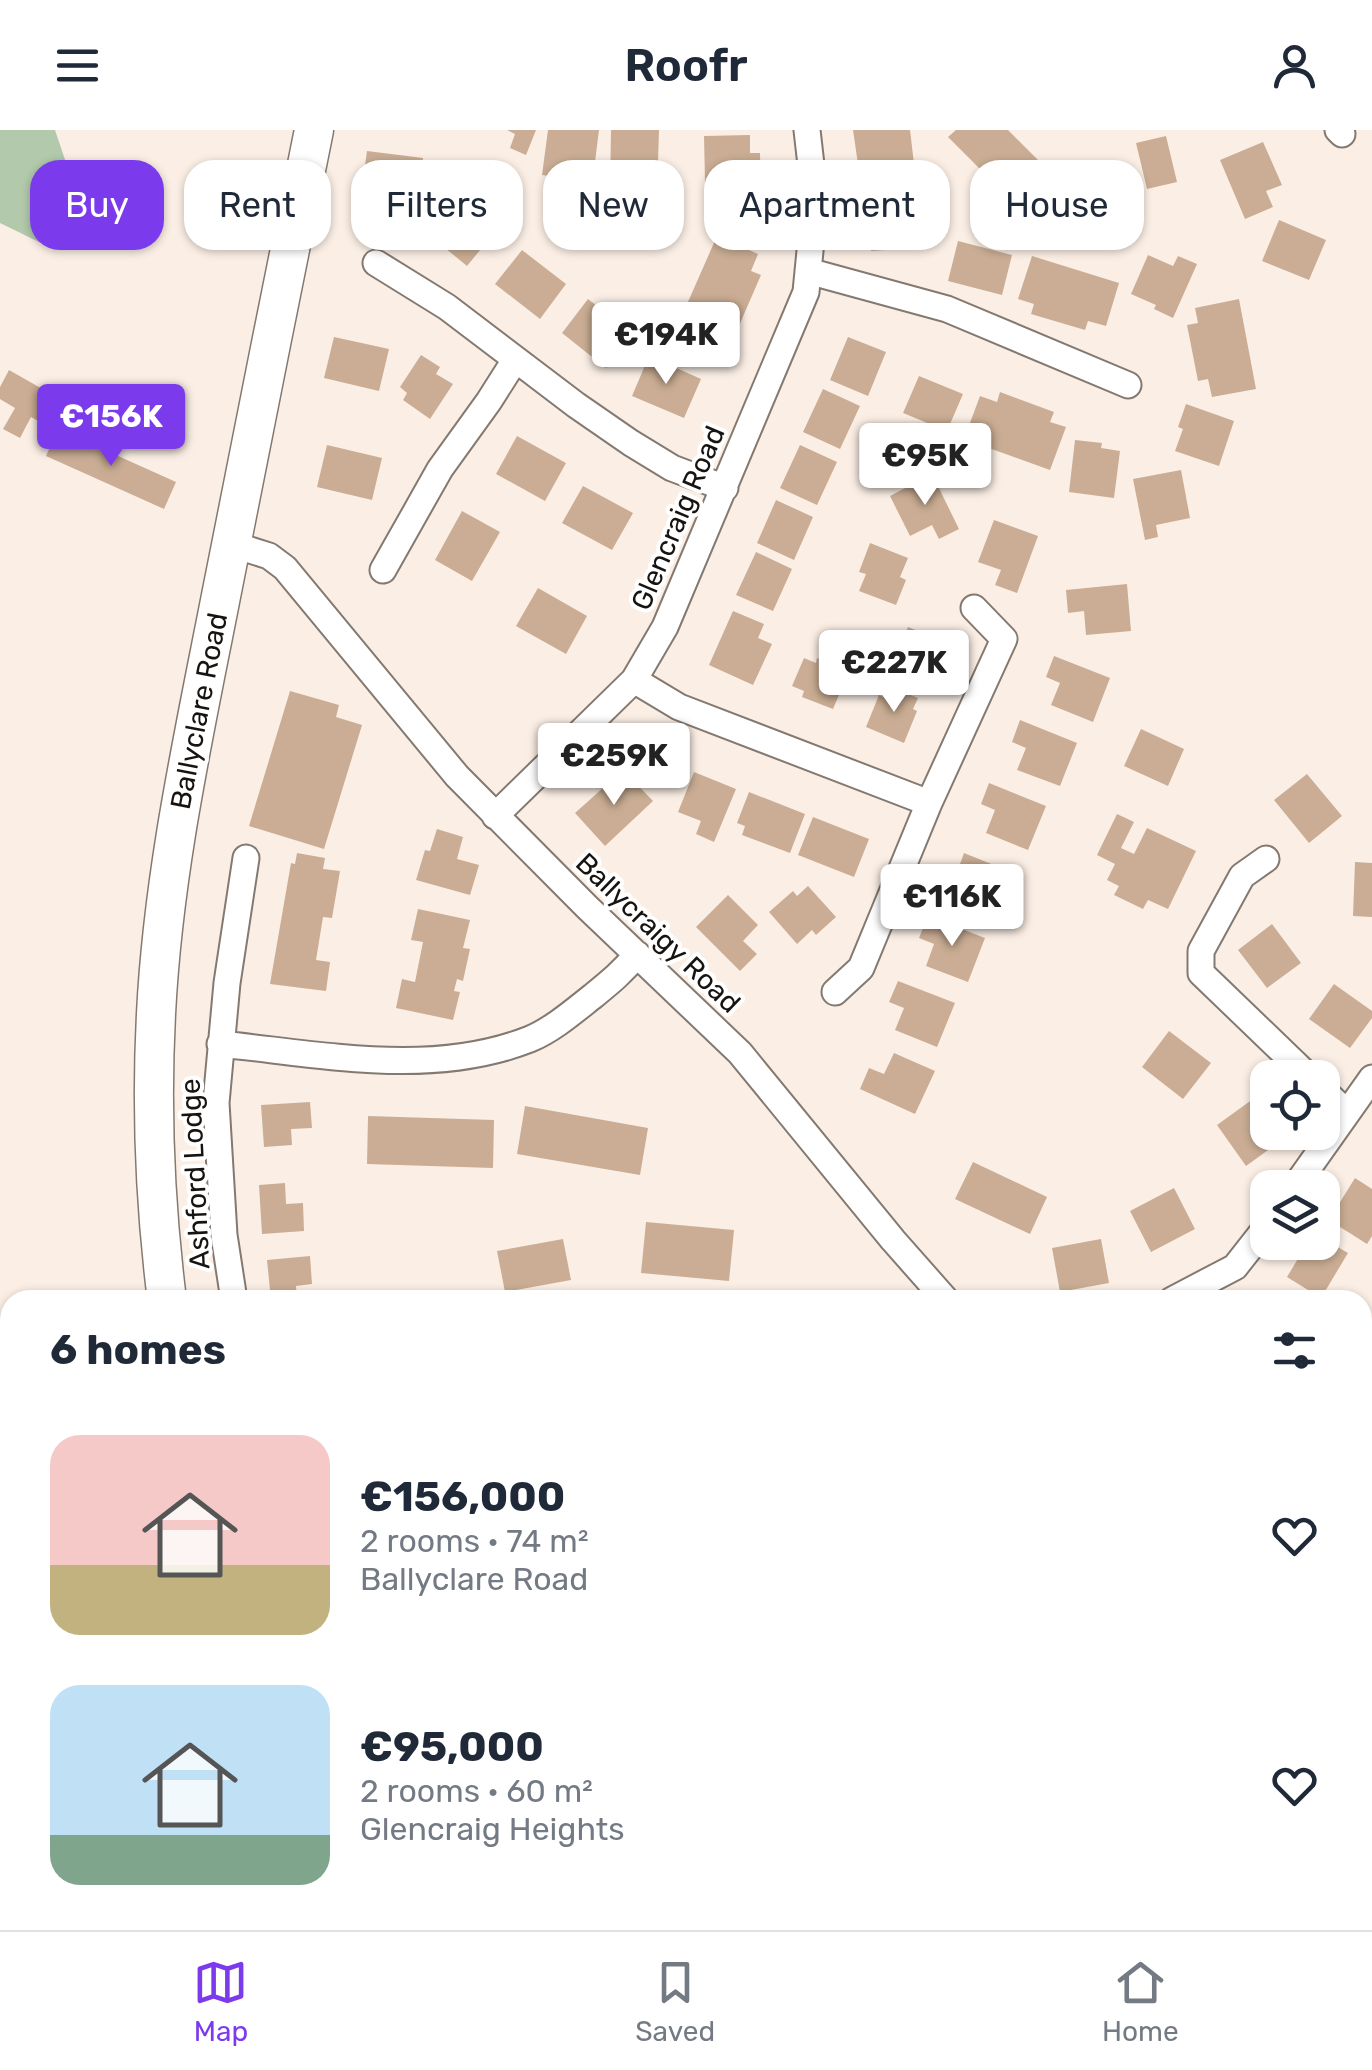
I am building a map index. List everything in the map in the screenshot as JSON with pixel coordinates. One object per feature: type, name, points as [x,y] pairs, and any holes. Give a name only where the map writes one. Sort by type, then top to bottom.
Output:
[{"type":"main road","name":"Ballyclare Road","points":[[166,1290],[154,1161],[156,1011],[174,843],[314,130]]},
{"type":"street","name":"Glencraig Road","points":[[494,816],[634,680],[664,627],[806,292],[814,200],[806,130]]},
{"type":"street","points":[[376,263],[447,307],[631,443],[672,468],[725,488]]},
{"type":"street","points":[[808,271],[947,309],[1128,385]]},
{"type":"street","points":[[383,570],[440,469],[515,360]]},
{"type":"street","name":"Ballycraigy Road","points":[[231,544],[269,556],[285,568],[494,816],[740,1053],[937,1290]]},
{"type":"street","points":[[834,992],[861,968],[929,803],[1004,640],[974,608]]},
{"type":"street","points":[[634,680],[678,707],[929,803]]},
{"type":"street","name":"Ashford Lodge","points":[[232,1290],[224,1234],[216,1103],[227,983],[246,858]]},
{"type":"street","points":[[1266,859],[1242,876],[1202,951],[1201,974],[1291,1060]]},
{"type":"street","name":"Ashford Lodge","points":[[220,1044],[382,1060],[443,1059],[488,1052],[533,1038],[574,1012],[637,954]]},
{"type":"street","points":[[1307,1170],[1372,1078]]},
{"type":"street","points":[[1340,1106],[1347,1113]]},
{"type":"street","points":[[1191,1290],[1235,1267],[1250,1247]]},
{"type":"green space","points":[[0,130],[55,130],[65,160],[30,160],[30,238],[0,223]]},
{"type":"building","points":[[507,130],[536,130],[526,155],[510,148],[515,134]]},
{"type":"building","points":[[548,130],[599,130],[595,160],[544,160]]},
{"type":"building","points":[[611,130],[659,130],[658,160],[611,160]]},
{"type":"building","points":[[853,130],[910,130],[914,160],[857,160]]},
{"type":"building","points":[[956,130],[1008,130],[1038,160],[971,160],[948,137]]},
{"type":"building","points":[[750,135],[750,153],[760,153],[760,160],[705,160],[704,136]]},
{"type":"building","points":[[1166,136],[1177,182],[1147,189],[1144,160],[1140,160],[1136,143]]},
{"type":"building","points":[[1263,142],[1282,185],[1266,191],[1273,207],[1245,219],[1220,160]]},
{"type":"building","points":[[367,151],[423,158],[423,160],[366,160]]},
{"type":"building","points":[[1279,220],[1326,240],[1309,280],[1262,261]]},
{"type":"building","points":[[958,241],[970,244],[970,250],[1012,255],[1002,295],[948,281]]},
{"type":"building","points":[[447,250],[480,250],[467,266]]},
{"type":"building","points":[[522,250],[566,284],[540,319],[495,284]]},
{"type":"building","points":[[711,250],[749,250],[758,254],[751,271],[761,275],[738,328],[728,323],[722,338],[680,320]]},
{"type":"building","points":[[1148,255],[1173,266],[1178,256],[1197,264],[1173,318],[1131,294]]},
{"type":"building","points":[[1032,256],[1119,283],[1106,326],[1088,321],[1085,330],[1031,314],[1034,304],[1018,299]]},
{"type":"building","points":[[588,299],[633,334],[606,368],[562,333]]},
{"type":"building","points":[[1239,299],[1256,389],[1212,397],[1208,379],[1198,381],[1187,325],[1198,323],[1195,308]]},
{"type":"building","points":[[334,337],[389,349],[379,391],[324,378]]},
{"type":"building","points":[[848,337],[886,352],[868,396],[830,380]]},
{"type":"building","points":[[421,355],[440,367],[436,374],[453,384],[430,419],[403,400],[407,393],[400,387]]},
{"type":"building","points":[[649,356],[701,379],[684,418],[632,396]]},
{"type":"building","points":[[9,370],[69,404],[54,430],[31,417],[20,438],[3,429],[15,408],[0,399],[0,387]]},
{"type":"building","points":[[919,376],[963,394],[947,431],[903,413]]},
{"type":"building","points":[[823,389],[860,406],[840,449],[803,432]]},
{"type":"building","points":[[1000,392],[1054,412],[1050,422],[1066,427],[1050,470],[964,439],[980,396],[997,402]]},
{"type":"building","points":[[1186,404],[1234,421],[1219,466],[1175,451]]},
{"type":"building","points":[[58,429],[176,482],[164,509],[46,456]]},
{"type":"building","points":[[517,436],[566,463],[545,501],[496,474]]},
{"type":"building","points":[[1075,440],[1102,443],[1101,448],[1120,451],[1114,498],[1069,492]]},
{"type":"building","points":[[327,445],[382,458],[372,500],[317,487]]},
{"type":"building","points":[[800,445],[837,462],[817,505],[780,488]]},
{"type":"building","points":[[1181,470],[1190,518],[1156,525],[1158,537],[1145,540],[1133,479]]},
{"type":"building","points":[[932,474],[959,529],[939,539],[932,525],[910,536],[890,496]]},
{"type":"building","points":[[583,486],[633,513],[612,550],[562,523]]},
{"type":"building","points":[[776,500],[813,517],[794,560],[757,543]]},
{"type":"building","points":[[462,511],[500,532],[472,581],[435,560]]},
{"type":"building","points":[[994,520],[1038,536],[1017,593],[995,585],[1001,570],[978,562]]},
{"type":"building","points":[[870,543],[908,558],[900,577],[906,580],[896,605],[859,591],[866,574],[859,572]]},
{"type":"building","points":[[756,552],[792,569],[773,611],[736,595]]},
{"type":"building","points":[[1127,584],[1131,631],[1086,635],[1084,611],[1068,613],[1066,590]]},
{"type":"building","points":[[538,588],[587,616],[566,654],[516,626]]},
{"type":"building","points":[[733,611],[764,624],[758,638],[772,644],[753,685],[709,665]]},
{"type":"building","points":[[908,627],[945,642],[937,662],[943,664],[932,689],[896,674],[902,659],[896,656]]},
{"type":"building","points":[[1054,656],[1110,678],[1093,722],[1051,705],[1060,683],[1046,677]]},
{"type":"building","points":[[804,658],[816,663],[817,658],[849,671],[833,709],[802,697],[804,691],[792,686]]},
{"type":"building","points":[[889,686],[918,698],[904,743],[866,727],[879,695],[885,698]]},
{"type":"building","points":[[290,691],[339,705],[336,717],[362,725],[324,849],[249,826]]},
{"type":"building","points":[[1020,720],[1077,743],[1060,786],[1017,770],[1026,748],[1012,742]]},
{"type":"building","points":[[1141,729],[1184,749],[1168,786],[1124,766]]},
{"type":"building","points":[[623,770],[653,801],[605,846],[575,813]]},
{"type":"building","points":[[694,772],[736,789],[714,842],[696,834],[701,821],[678,812]]},
{"type":"building","points":[[1307,774],[1342,816],[1309,843],[1274,800]]},
{"type":"building","points":[[989,783],[1046,806],[1028,850],[986,833],[995,810],[981,804]]},
{"type":"building","points":[[749,792],[805,814],[790,853],[742,835],[745,826],[737,823]]},
{"type":"building","points":[[1117,814],[1134,822],[1121,848],[1134,854],[1147,828],[1196,851],[1168,909],[1148,900],[1143,909],[1114,895],[1119,886],[1107,880],[1115,864],[1097,855]]},
{"type":"building","points":[[813,817],[869,839],[854,877],[798,855]]},
{"type":"building","points":[[437,829],[463,837],[457,859],[479,865],[470,895],[416,880],[425,850],[430,851]]},
{"type":"building","points":[[297,853],[325,858],[323,869],[340,871],[332,918],[323,917],[316,960],[330,962],[326,991],[270,984],[291,863],[295,864]]},
{"type":"building","points":[[964,853],[1021,876],[1003,920],[961,903],[970,881],[956,875]]},
{"type":"building","points":[[1355,862],[1372,863],[1372,917],[1353,916]]},
{"type":"building","points":[[808,886],[836,917],[816,935],[812,930],[797,944],[769,912],[793,891],[797,896]]},
{"type":"building","points":[[728,895],[758,925],[743,941],[757,954],[740,971],[696,927]]},
{"type":"building","points":[[418,909],[470,920],[463,948],[470,949],[463,981],[457,979],[454,991],[460,992],[453,1020],[396,1008],[402,979],[415,982],[423,942],[411,940]]},
{"type":"building","points":[[928,916],[985,938],[968,982],[926,966],[934,944],[919,938]]},
{"type":"building","points":[[1272,924],[1301,963],[1267,988],[1238,950]]},
{"type":"building","points":[[898,981],[955,1003],[937,1047],[895,1030],[904,1008],[889,1002]]},
{"type":"building","points":[[1334,984],[1372,1011],[1372,1018],[1350,1048],[1309,1019]]},
{"type":"building","points":[[1169,1031],[1211,1063],[1183,1099],[1142,1067]]},
{"type":"building","points":[[894,1053],[935,1071],[915,1114],[860,1089],[869,1068],[884,1074]]},
{"type":"building","points":[[1250,1101],[1250,1150],[1268,1150],[1246,1166],[1217,1125]]},
{"type":"building","points":[[310,1102],[312,1128],[291,1129],[292,1145],[264,1147],[261,1105]]},
{"type":"building","points":[[525,1106],[648,1128],[640,1175],[517,1154]]},
{"type":"building","points":[[368,1116],[494,1120],[493,1168],[367,1164]]},
{"type":"building","points":[[973,1162],[1047,1197],[1030,1234],[955,1199]]},
{"type":"building","points":[[1355,1178],[1372,1189],[1372,1236],[1367,1244],[1340,1227],[1340,1202]]},
{"type":"building","points":[[285,1183],[286,1204],[303,1203],[304,1231],[262,1234],[259,1185]]},
{"type":"building","points":[[1174,1188],[1195,1229],[1151,1252],[1130,1211]]},
{"type":"building","points":[[646,1222],[734,1230],[729,1281],[641,1273]]},
{"type":"building","points":[[563,1239],[571,1280],[505,1290],[497,1251]]},
{"type":"building","points":[[1101,1239],[1109,1283],[1060,1290],[1052,1248]]},
{"type":"building","points":[[1340,1248],[1348,1253],[1326,1290],[1308,1290],[1287,1277],[1297,1260],[1340,1260]]},
{"type":"building","points":[[310,1256],[312,1284],[296,1286],[296,1290],[270,1290],[267,1260]]}]
